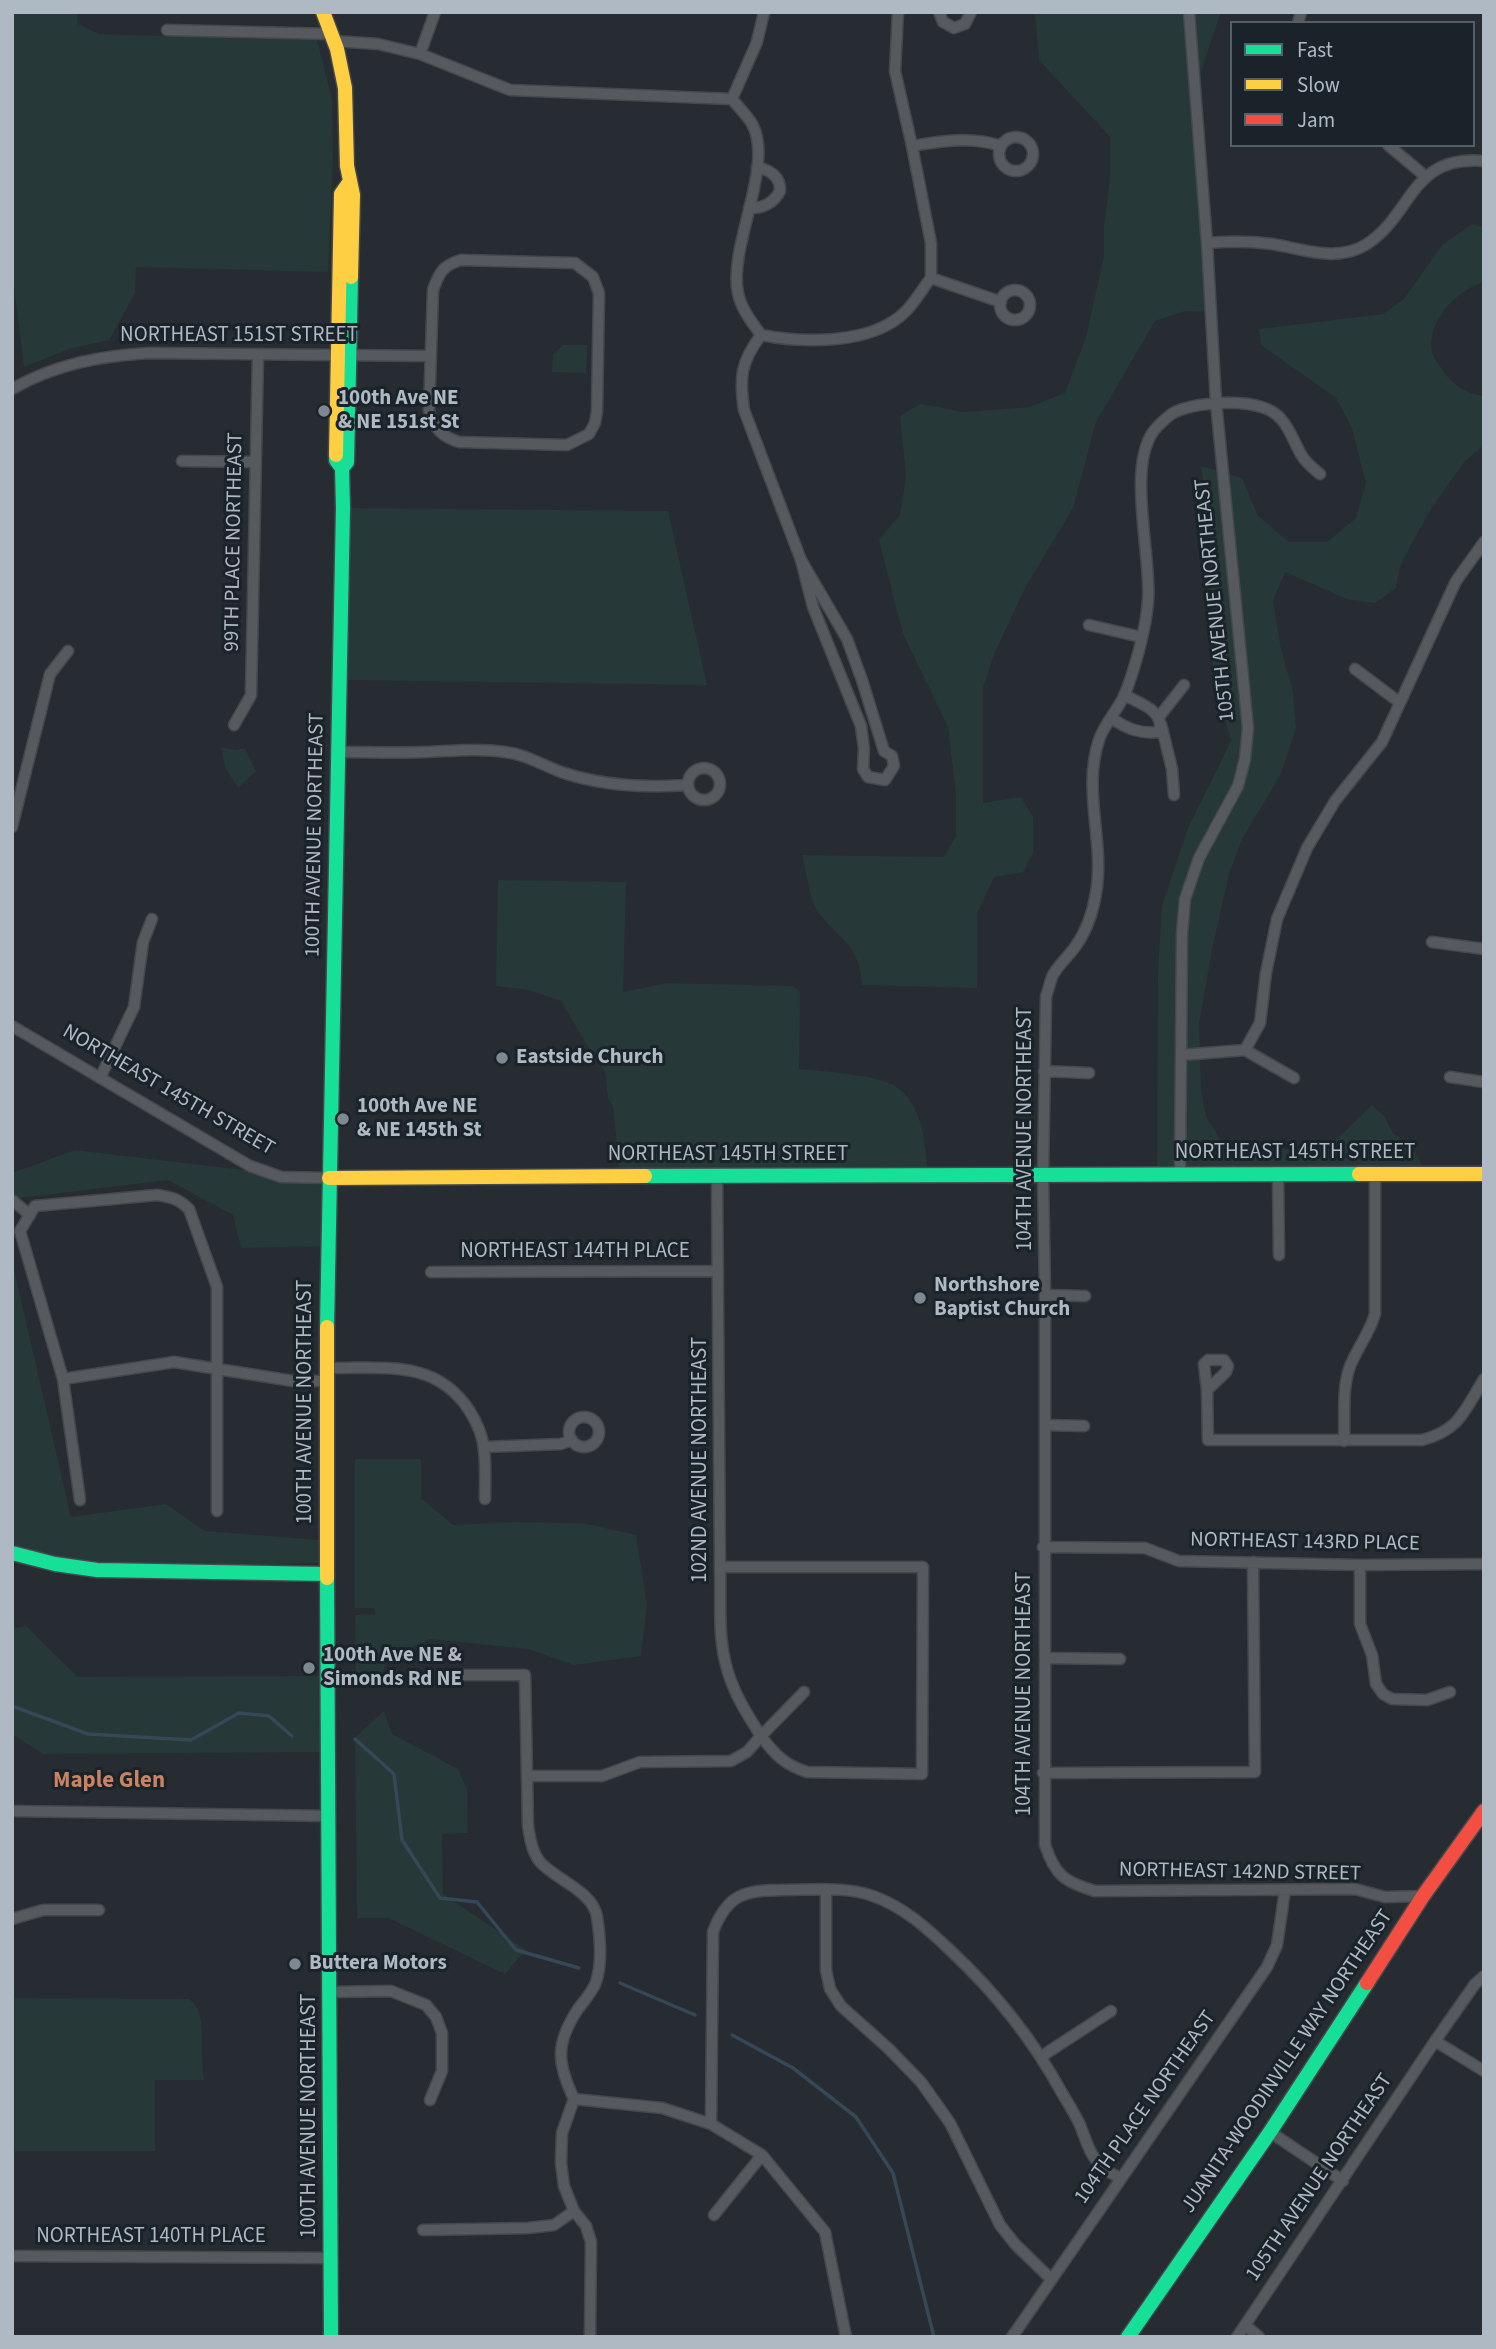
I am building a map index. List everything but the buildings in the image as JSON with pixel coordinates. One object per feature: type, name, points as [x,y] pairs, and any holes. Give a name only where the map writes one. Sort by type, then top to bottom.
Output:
[{"type":"main road","name":"100TH AVENUE NORTHEAST","points":[[323,12],[344,81],[348,184],[354,195],[336,460],[342,468],[339,752],[326,1374],[331,2337]]},
{"type":"main road","name":"NORTHEAST 145TH STREET","points":[[329,1178],[1484,1174]]},
{"type":"main road","points":[[12,1553],[55,1564],[97,1570],[327,1574]]},
{"type":"main road","name":"JUANITA-WOODINVILLE WAY NORTHEAST","points":[[1128,2337],[1270,2132],[1423,1896],[1484,1811]]},
{"type":"street","points":[[420,54],[435,12]]},
{"type":"street","points":[[732,99],[757,42],[764,12]]},
{"type":"street","points":[[167,30],[333,38],[379,44],[420,54],[510,90],[732,99],[753,126],[758,146],[757,167],[737,269],[738,293],[746,314],[761,335],[811,341],[879,329],[904,314],[931,278],[931,243],[895,71],[898,12]]},
{"type":"street","points":[[939,12],[943,22],[954,28],[965,24],[971,12]]},
{"type":"street","name":"105TH AVENUE NORTHEAST","points":[[1180,1173],[1182,933],[1185,899],[1199,858],[1238,786],[1245,759],[1248,728],[1216,402],[1189,12]]},
{"type":"street","points":[[912,146],[945,140],[982,139],[1001,146]]},
{"type":"street","points":[[1390,147],[1425,176]]},
{"type":"street","points":[[1207,243],[1237,241],[1336,254],[1351,250],[1366,244],[1384,228],[1425,176],[1445,165],[1469,160],[1484,161]]},
{"type":"street","points":[[749,208],[756,209],[771,202],[780,191],[777,178],[772,172],[757,167]]},
{"type":"street","points":[[461,260],[564,262],[575,263],[593,277],[598,293],[597,411],[589,434],[567,445],[459,442],[441,433],[432,423],[429,411],[430,356],[433,290],[439,273],[446,266],[461,260]]},
{"type":"street","points":[[931,278],[1000,302]]},
{"type":"street","points":[[761,335],[746,356],[742,371],[744,410],[802,560],[813,607],[862,726],[863,769],[868,777],[885,780],[894,766],[892,756],[884,751],[847,639],[802,560]]},
{"type":"street","name":"NORTHEAST 151ST STREET","points":[[12,389],[47,372],[79,361],[109,355],[149,353],[430,356]]},
{"type":"street","name":"99TH PLACE NORTHEAST","points":[[234,725],[251,695],[258,355]]},
{"type":"street","points":[[1216,402],[1272,410],[1292,434],[1303,457],[1320,474]]},
{"type":"street","name":"104TH AVENUE NORTHEAST","points":[[1059,1875],[1045,1845],[1043,1773],[1045,1295],[1042,1175],[1046,997],[1053,975],[1077,945],[1096,897],[1099,873],[1091,785],[1100,737],[1124,695],[1148,603],[1149,571],[1140,470],[1144,449],[1156,428],[1174,412],[1216,402]]},
{"type":"street","points":[[181,461],[256,462]]},
{"type":"street","points":[[1245,1050],[1260,1023],[1265,973],[1277,919],[1307,848],[1335,801],[1382,742],[1456,581],[1484,542]]},
{"type":"street","points":[[1089,625],[1141,637]]},
{"type":"street","points":[[12,827],[50,674],[68,651]]},
{"type":"street","points":[[1355,669],[1399,702]]},
{"type":"street","points":[[1111,719],[1128,729],[1144,733],[1158,732],[1160,721],[1184,685]]},
{"type":"street","points":[[1124,695],[1148,707],[1160,721],[1172,769],[1174,796]]},
{"type":"street","points":[[339,752],[504,751],[562,772],[597,781],[631,786],[688,785]]},
{"type":"street","points":[[100,1078],[134,1007],[143,942],[152,919]]},
{"type":"street","points":[[1432,942],[1484,949]]},
{"type":"street","name":"NORTHEAST 145TH STREET","points":[[12,1026],[250,1166],[281,1177],[329,1178]]},
{"type":"street","points":[[1181,1055],[1245,1050],[1294,1078]]},
{"type":"street","points":[[1044,1071],[1089,1073]]},
{"type":"street","points":[[1450,1077],[1484,1082]]},
{"type":"street","points":[[1278,1174],[1279,1255]]},
{"type":"street","points":[[1344,1441],[1346,1384],[1350,1368],[1370,1332],[1374,1314],[1375,1175]]},
{"type":"street","name":"102ND AVENUE NORTHEAST","points":[[717,1176],[720,1567],[725,1661],[743,1708],[777,1758],[789,1766],[807,1772],[922,1774],[923,1567],[720,1567]]},
{"type":"street","points":[[80,1500],[63,1379],[20,1231],[35,1206],[157,1195],[172,1197],[189,1209],[216,1287],[217,1511]]},
{"type":"street","points":[[12,1200],[30,1215]]},
{"type":"street","name":"NORTHEAST 144TH PLACE","points":[[431,1272],[718,1271]]},
{"type":"street","points":[[1045,1295],[1085,1296]]},
{"type":"street","points":[[63,1379],[174,1362],[293,1381],[326,1374],[410,1370],[430,1375],[445,1382],[459,1395],[473,1417],[484,1447],[485,1499]]},
{"type":"street","points":[[1207,1390],[1208,1440],[1422,1440],[1442,1434],[1461,1416],[1484,1379]]},
{"type":"street","points":[[1045,1425],[1084,1426]]},
{"type":"street","points":[[484,1447],[561,1444],[572,1440]]},
{"type":"street","name":"NORTHEAST 143RD PLACE","points":[[1043,1547],[1145,1548],[1180,1561],[1360,1565],[1484,1564]]},
{"type":"street","points":[[1043,1773],[1255,1772],[1253,1562]]},
{"type":"street","points":[[1360,1565],[1360,1624],[1372,1655],[1376,1684],[1383,1694],[1392,1699],[1427,1700],[1450,1692]]},
{"type":"street","points":[[1045,1658],[1119,1659]]},
{"type":"street","points":[[444,1675],[525,1675],[528,1826],[531,1846],[540,1861],[587,1899],[597,1914],[600,1962],[596,1983],[570,2021],[562,2037],[560,2055],[562,2074],[574,2099],[562,2133],[564,2186],[574,2211],[586,2226],[591,2242],[590,2337]]},
{"type":"street","points":[[528,1776],[603,1776],[640,1762],[732,1761],[747,1752],[804,1692]]},
{"type":"street","points":[[12,1811],[330,1816]]},
{"type":"street","name":"NORTHEAST 142ND STREET","points":[[1059,1875],[1074,1885],[1095,1891],[1355,1889],[1385,1897],[1423,1896]]},
{"type":"street","points":[[712,2124],[713,1933],[719,1917],[727,1905],[755,1890],[854,1891],[875,1896],[919,1921],[982,1980],[1042,2056],[1079,2124],[1093,2157],[1103,2168],[1121,2178]]},
{"type":"street","name":"104TH PLACE NORTHEAST","points":[[1012,2337],[1267,1967],[1277,1945],[1285,1890]]},
{"type":"street","points":[[826,1891],[826,1970],[830,1989],[841,2006],[890,2049],[921,2082],[950,2123],[1000,2225],[1015,2244],[1051,2279]]},
{"type":"street","points":[[12,1919],[43,1910],[99,1910]]},
{"type":"street","points":[[1484,1976],[1475,1984],[1435,2041],[1484,2071]]},
{"type":"street","points":[[331,1992],[391,1991],[426,2006],[436,2017],[442,2033],[443,2071],[430,2100]]},
{"type":"street","points":[[1042,2056],[1111,2011]]},
{"type":"street","name":"105TH AVENUE NORTHEAST","points":[[1237,2337],[1435,2041]]},
{"type":"street","points":[[574,2099],[662,2108],[712,2124],[762,2155],[825,2232],[846,2337]]},
{"type":"street","points":[[1270,2132],[1343,2181]]},
{"type":"street","points":[[714,2215],[762,2155]]},
{"type":"street","points":[[423,2230],[554,2225],[574,2211]]},
{"type":"street","name":"NORTHEAST 140TH PLACE","points":[[12,2256],[331,2258]]},
{"type":"street","points":[[1245,2325],[1259,2337]]},
{"type":"shaded area","points":[[12,12],[77,12],[78,24],[99,34],[317,40],[332,100],[333,159],[328,272],[136,267],[135,293],[109,340],[69,349],[24,367],[12,271]]},
{"type":"shaded area","points":[[1035,12],[1221,12],[1195,89],[1211,312],[1185,311],[1155,321],[1096,422],[1073,508],[1025,588],[995,652],[983,688],[983,803],[1021,797],[1033,817],[1033,853],[1023,872],[994,877],[977,914],[977,988],[862,985],[853,952],[816,908],[802,855],[944,857],[956,836],[956,795],[948,727],[903,634],[879,540],[900,515],[906,475],[900,416],[920,404],[964,412],[1029,407],[1065,393],[1086,337],[1104,256],[1110,137],[1039,60]]},
{"type":"shaded area","points":[[1472,224],[1484,228],[1484,282],[1454,299],[1439,318],[1431,340],[1434,357],[1451,381],[1466,391],[1484,396],[1484,445],[1465,461],[1429,512],[1400,566],[1396,588],[1375,603],[1347,599],[1285,572],[1273,601],[1281,649],[1293,692],[1296,728],[1281,774],[1242,839],[1229,874],[1199,1024],[1201,1090],[1206,1116],[1221,1141],[1287,1150],[1333,1143],[1372,1105],[1384,1116],[1393,1133],[1412,1147],[1427,1174],[1157,1173],[1158,971],[1162,906],[1188,828],[1231,741],[1213,677],[1210,531],[1201,466],[1242,478],[1258,516],[1289,542],[1327,542],[1356,518],[1366,483],[1352,428],[1336,398],[1261,345],[1259,329],[1383,314],[1404,299],[1442,245]]},
{"type":"shaded area","points":[[563,345],[587,345],[586,373],[552,372],[553,354]]},
{"type":"shaded area","points":[[343,508],[668,511],[707,685],[340,680]]},
{"type":"shaded area","points":[[221,747],[235,750],[245,748],[256,771],[238,788],[225,767]]},
{"type":"shaded area","points":[[498,880],[626,882],[623,992],[668,983],[793,986],[800,992],[799,1069],[876,1079],[895,1086],[905,1094],[912,1103],[921,1126],[928,1175],[620,1176],[613,1106],[608,1098],[605,1071],[561,1001],[529,990],[496,986]]},
{"type":"shaded area","points":[[75,1150],[328,1180],[329,1246],[241,1248],[233,1215],[168,1180],[12,1199],[12,1173]]},
{"type":"shaded area","points":[[12,1261],[71,1517],[166,1504],[205,1531],[320,1540],[318,1563],[97,1570],[12,1553]]},
{"type":"shaded area","points":[[355,1459],[421,1459],[421,1498],[453,1525],[583,1523],[636,1535],[647,1605],[641,1656],[574,1665],[528,1649],[430,1639],[387,1659],[381,1679],[356,1679],[355,1615],[375,1614],[374,1608],[355,1608]]},
{"type":"shaded area","points":[[26,1626],[78,1677],[327,1676],[329,1752],[43,1754],[12,1734],[12,1629]]},
{"type":"shaded area","points":[[384,1711],[392,1734],[458,1769],[467,1789],[468,1833],[442,1834],[443,1894],[526,1950],[505,1974],[388,1918],[357,1918],[355,1737]]},
{"type":"shaded area","points":[[15,1998],[189,1999],[195,2005],[201,2020],[204,2080],[155,2080],[155,2151],[15,2151]]},
{"type":"waterway","points":[[12,1706],[88,1734],[191,1740],[239,1713],[269,1716],[292,1736]]},
{"type":"waterway","points":[[355,1739],[394,1774],[402,1840],[440,1898],[477,1902],[516,1950],[579,1968]]},
{"type":"waterway","points":[[620,1983],[695,2015]]},
{"type":"waterway","points":[[732,2035],[793,2068],[856,2117],[893,2173],[934,2337]]},
{"type":"traffic: fast","points":[[342,468],[347,462],[351,277]]},
{"type":"traffic: fast","points":[[327,1327],[343,508],[342,468],[336,455]]},
{"type":"traffic: fast","points":[[645,1176],[1359,1174]]},
{"type":"traffic: fast","points":[[12,1553],[55,1564],[97,1570],[327,1574]]},
{"type":"traffic: fast","points":[[327,1578],[331,2337]]},
{"type":"traffic: fast","points":[[1128,2337],[1270,2132],[1367,1983]]},
{"type":"traffic: slow","points":[[323,12],[337,49],[345,88],[347,166],[353,195],[351,277]]},
{"type":"traffic: slow","points":[[336,455],[341,194],[348,184]]},
{"type":"traffic: slow","points":[[1359,1174],[1484,1174]]},
{"type":"traffic: slow","points":[[329,1178],[645,1176]]},
{"type":"traffic: slow","points":[[327,1327],[327,1578]]},
{"type":"traffic: jam","points":[[1367,1983],[1423,1896],[1484,1811]]},
{"type":"place","name":"100th Ave NE & NE 151st St","points":[[324,411]]},
{"type":"place","name":"Eastside Church","points":[[502,1058]]},
{"type":"place","name":"100th Ave NE & NE 145th St","points":[[343,1119]]},
{"type":"place","name":"Northshore Baptist Church","points":[[920,1298]]},
{"type":"place","name":"100th Ave NE & Simonds Rd NE","points":[[309,1668]]},
{"type":"place","name":"Buttera Motors","points":[[295,1964]]},
{"type":"district","name":"Maple Glen","points":[[109,1782]]}]
